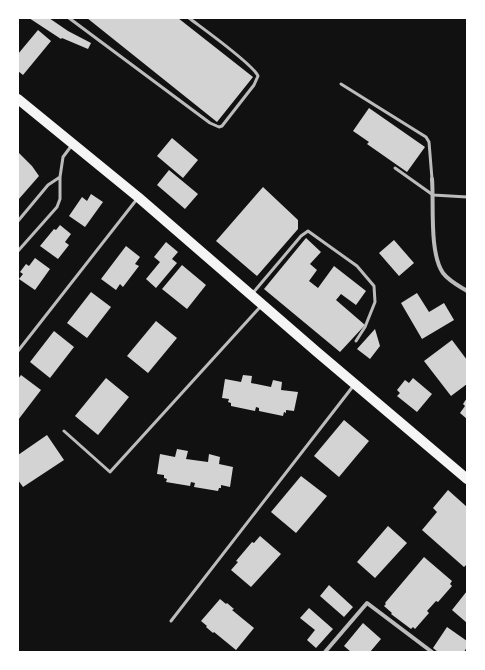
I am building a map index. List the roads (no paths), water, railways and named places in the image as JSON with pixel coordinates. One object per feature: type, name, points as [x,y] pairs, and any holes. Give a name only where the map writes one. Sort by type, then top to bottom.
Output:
[{"type":"main road","points":[[21,104],[73,143],[467,479]]},
{"type":"street","points":[[432,179],[436,258],[442,272],[447,278],[467,292]]},
{"type":"street","points":[[326,652],[367,603],[432,652]]},
{"type":"lane","points":[[69,18],[214,126],[219,127],[222,126],[254,85],[258,76],[244,61],[189,18]]},
{"type":"lane","points":[[341,84],[426,137],[429,142],[432,179]]},
{"type":"lane","points":[[18,251],[57,207],[60,199],[60,177],[63,157],[73,143]]},
{"type":"lane","points":[[396,168],[433,195],[467,196]]},
{"type":"lane","points":[[18,221],[48,185],[60,177]]},
{"type":"lane","points":[[18,351],[138,198]]},
{"type":"lane","points":[[251,295],[301,236],[308,231],[357,266],[374,286],[375,302],[365,327],[356,341]]},
{"type":"lane","points":[[64,431],[110,472],[262,305]]},
{"type":"lane","points":[[171,621],[355,384]]}]
